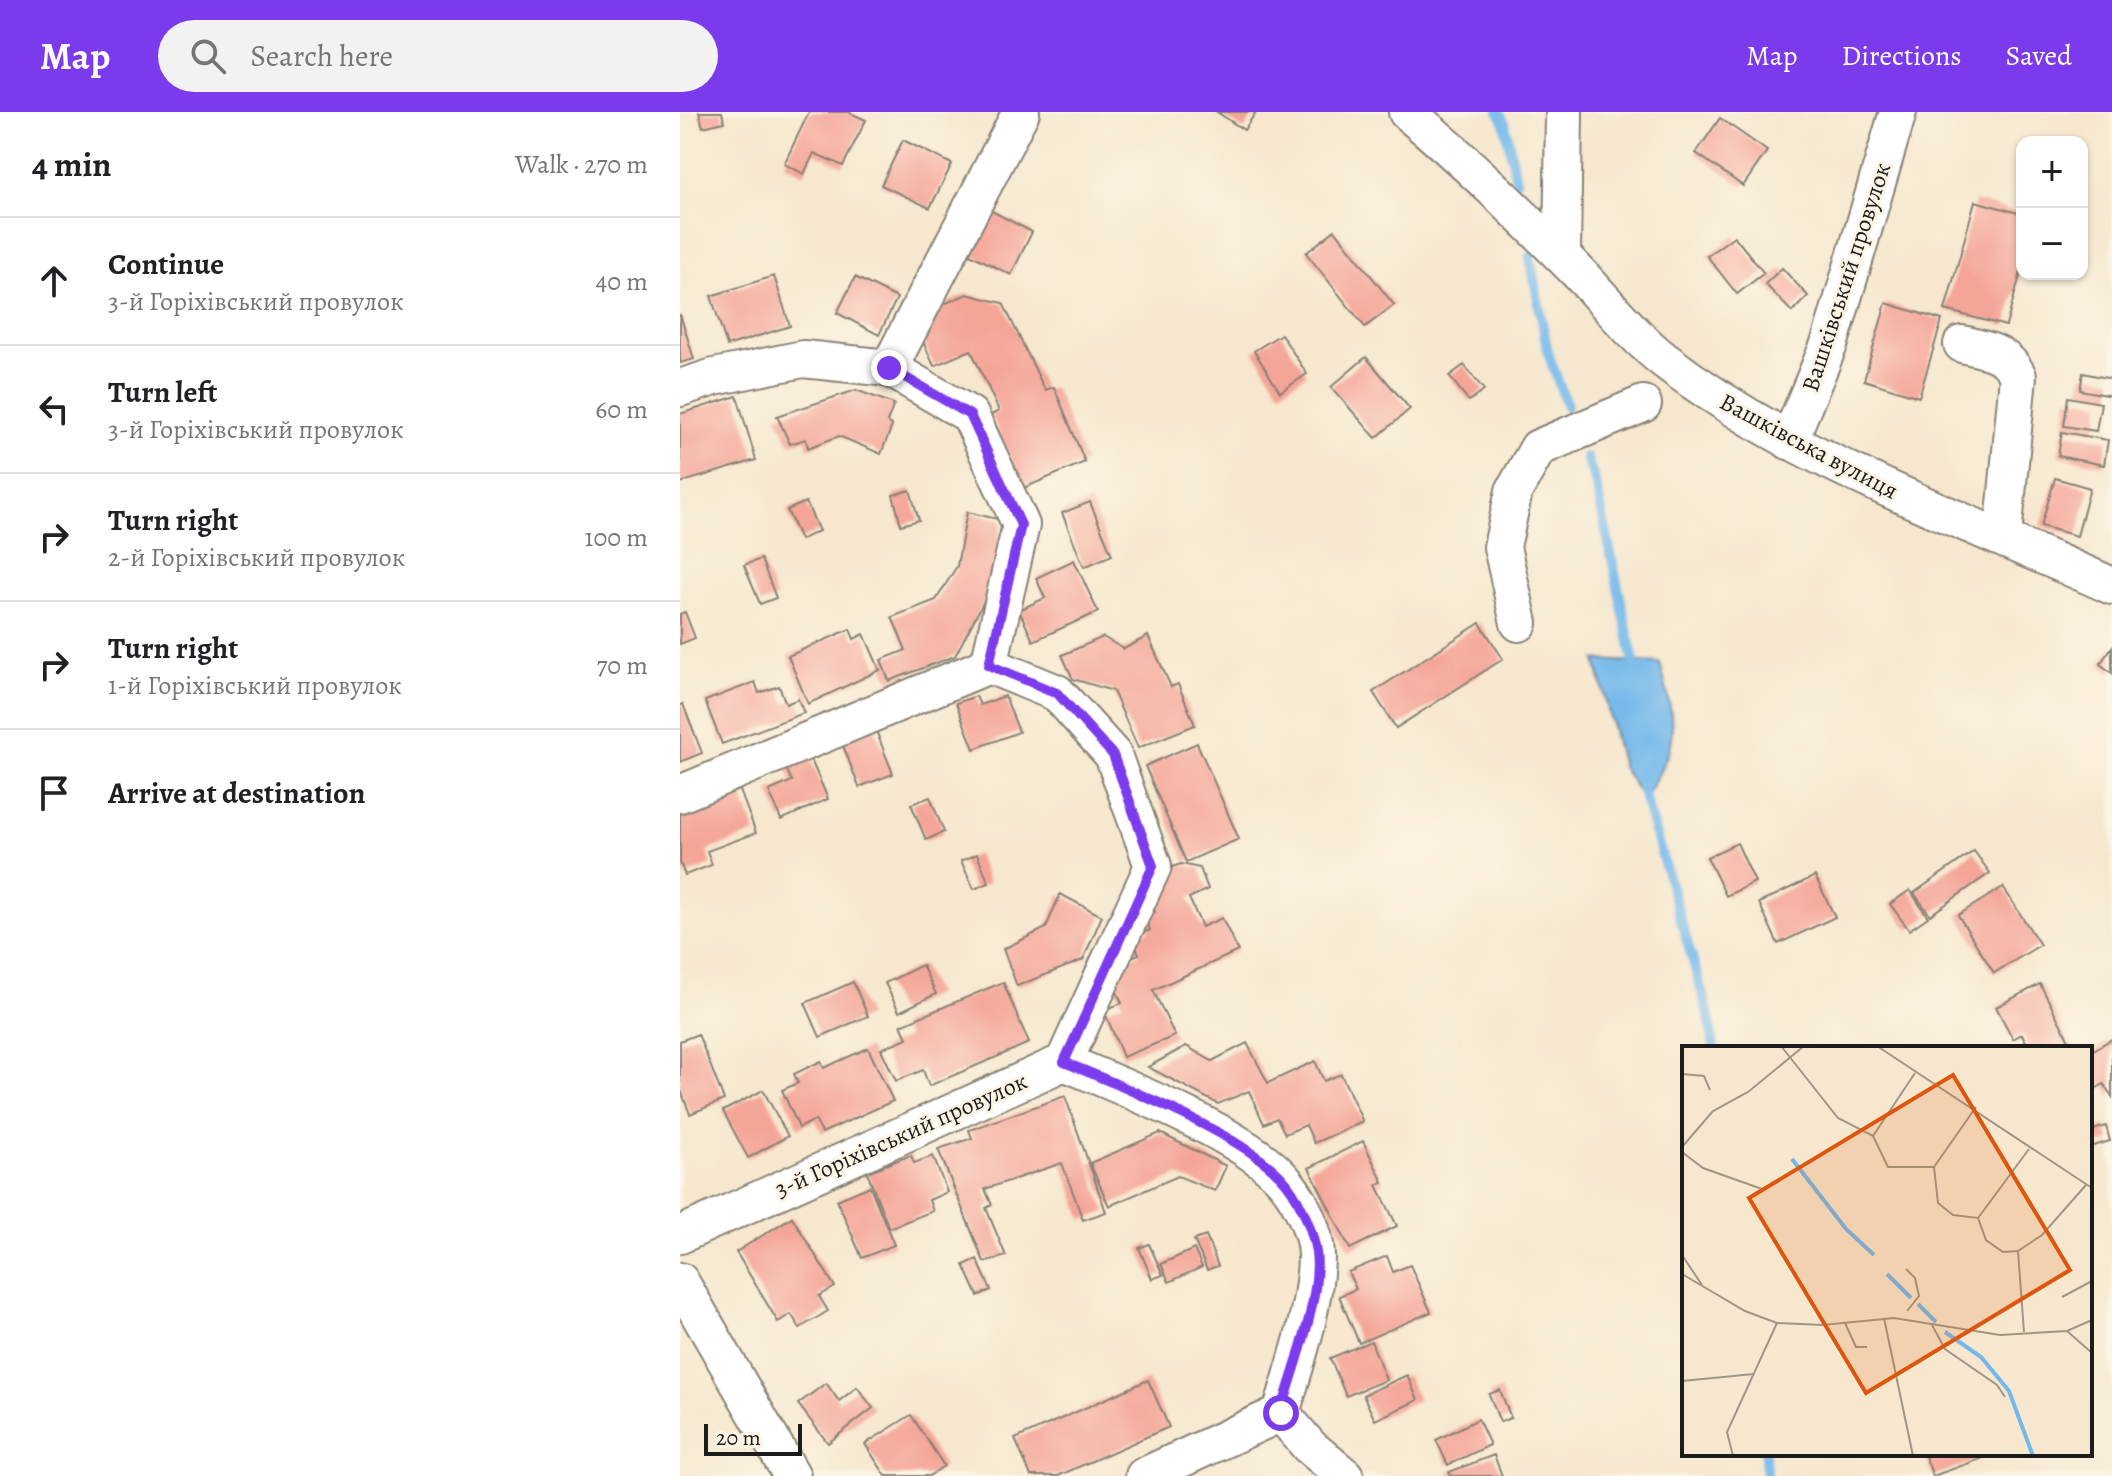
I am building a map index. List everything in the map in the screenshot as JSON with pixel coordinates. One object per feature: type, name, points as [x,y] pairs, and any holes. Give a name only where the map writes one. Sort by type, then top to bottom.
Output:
[{"type":"street","points":[[889,368],[1021,112]]},
{"type":"street","name":"Вашківська вулиця","points":[[1407,112],[1446,144],[1562,256],[1661,358],[1736,411],[1899,497],[2003,537],[2112,586]]},
{"type":"street","points":[[1562,256],[1564,112]]},
{"type":"street","name":"Вашківський провулок","points":[[1789,441],[1840,312],[1898,112]]},
{"type":"street","points":[[1962,344],[1998,353],[2011,361],[2018,376],[2003,537]]},
{"type":"street","points":[[680,388],[714,377],[803,359],[889,368],[970,415],[1021,525],[989,665]]},
{"type":"street","points":[[1519,623],[1502,547],[1514,491],[1538,448],[1643,404]]},
{"type":"street","points":[[680,794],[989,665],[1057,693],[1113,755],[1153,866],[1064,1062],[1246,1149],[1281,1176],[1298,1203],[1317,1255],[1308,1320],[1281,1413],[1144,1476]]},
{"type":"street","name":"3-й Горіхівський провулок","points":[[680,1235],[1064,1062]]},
{"type":"street","points":[[680,1281],[792,1476]]},
{"type":"street","points":[[1281,1413],[1309,1446],[1345,1476]]},
{"type":"water","points":[[1596,660],[1660,663],[1669,703],[1671,734],[1664,764],[1643,799],[1622,767]]},
{"type":"building","points":[[699,112],[722,112],[724,122],[703,127]]},
{"type":"building","points":[[809,112],[848,112],[866,120],[843,166],[814,153],[804,174],[784,164]]},
{"type":"building","points":[[1217,112],[1256,112],[1244,130]]},
{"type":"building","points":[[1720,118],[1767,151],[1743,186],[1696,153]]},
{"type":"building","points":[[903,140],[952,164],[930,208],[881,185]]},
{"type":"building","points":[[1975,201],[2016,212],[2016,280],[2019,280],[2006,326],[1945,310]]},
{"type":"building","points":[[984,207],[1032,232],[1011,275],[962,250]]},
{"type":"building","points":[[1335,230],[1394,305],[1365,327],[1306,253]]},
{"type":"building","points":[[1734,236],[1764,273],[1737,294],[1707,256]]},
{"type":"building","points":[[1782,268],[1808,296],[1792,312],[1765,284]]},
{"type":"building","points":[[774,276],[790,326],[727,346],[711,296]]},
{"type":"building","points":[[855,277],[897,298],[879,335],[837,313]]},
{"type":"building","points":[[967,294],[1003,303],[1045,390],[1054,387],[1085,462],[1024,488],[991,415],[999,411],[971,350],[934,366],[921,337],[939,306]]},
{"type":"building","points":[[1886,303],[1942,320],[1919,397],[1864,380]]},
{"type":"building","points":[[680,314],[694,359],[680,363]]},
{"type":"building","points":[[1281,334],[1307,374],[1280,392],[1254,351]]},
{"type":"building","points":[[1366,357],[1410,409],[1376,438],[1331,387]]},
{"type":"building","points":[[1464,365],[1484,390],[1469,401],[1449,376]]},
{"type":"building","points":[[2083,373],[2112,379],[2112,396],[2080,390]]},
{"type":"building","points":[[856,390],[894,404],[887,422],[892,426],[881,454],[839,436],[808,448],[806,439],[790,444],[777,416]]},
{"type":"building","points":[[737,396],[756,460],[680,483],[680,414]]},
{"type":"building","points":[[2068,397],[2101,403],[2096,431],[2064,426]]},
{"type":"building","points":[[2062,432],[2108,440],[2104,465],[2058,456]]},
{"type":"building","points":[[2055,478],[2090,488],[2077,536],[2041,526]]},
{"type":"building","points":[[910,490],[919,520],[901,525],[893,495]]},
{"type":"building","points":[[806,502],[819,531],[800,540],[787,510]]},
{"type":"building","points":[[1090,502],[1112,555],[1084,567],[1062,513]]},
{"type":"building","points":[[967,512],[1002,520],[993,584],[955,656],[889,681],[881,660],[906,650],[892,617],[936,600],[957,566]]},
{"type":"building","points":[[761,559],[776,598],[760,604],[744,565]]},
{"type":"building","points":[[1074,560],[1098,612],[1033,641],[1019,610],[1045,598],[1036,578]]},
{"type":"building","points":[[685,612],[695,638],[680,644],[680,614]]},
{"type":"building","points":[[1480,623],[1503,659],[1396,728],[1373,692]]},
{"type":"building","points":[[850,629],[854,639],[864,634],[880,670],[808,704],[788,656]]},
{"type":"building","points":[[1148,636],[1171,687],[1178,684],[1195,725],[1138,748],[1113,691],[1073,679],[1062,655],[1103,637],[1124,649]]},
{"type":"building","points":[[2112,647],[2112,673],[2100,664]]},
{"type":"building","points":[[755,682],[759,693],[779,686],[786,704],[798,699],[804,713],[722,744],[705,701]]},
{"type":"building","points":[[976,696],[980,705],[1005,696],[1019,732],[974,749],[956,703]]},
{"type":"building","points":[[683,704],[702,753],[680,762],[680,705]]},
{"type":"building","points":[[875,728],[893,774],[859,787],[841,740]]},
{"type":"building","points":[[1197,743],[1239,839],[1186,862],[1145,766]]},
{"type":"building","points":[[808,753],[828,799],[781,820],[769,791],[792,781],[784,764]]},
{"type":"building","points":[[739,788],[756,833],[707,851],[712,865],[685,875],[680,863],[680,810]]},
{"type":"building","points":[[930,797],[944,832],[926,840],[911,804]]},
{"type":"building","points":[[1737,843],[1755,882],[1726,896],[1707,857]]},
{"type":"building","points":[[1974,851],[1990,873],[1930,915],[1914,893]]},
{"type":"building","points":[[977,854],[989,883],[974,889],[961,861]]},
{"type":"building","points":[[1181,864],[1200,868],[1208,889],[1189,898],[1202,927],[1222,918],[1238,951],[1153,990],[1175,1036],[1123,1057],[1104,1010],[1122,1003],[1112,982],[1124,960],[1139,954],[1132,938],[1150,930],[1144,916],[1155,912],[1148,895],[1154,873]]},
{"type":"building","points":[[1815,876],[1835,917],[1778,944],[1759,903]]},
{"type":"building","points":[[2003,887],[2040,945],[1994,973],[1958,915]]},
{"type":"building","points":[[1910,890],[1928,917],[1909,930],[1890,904]]},
{"type":"building","points":[[1060,894],[1102,916],[1083,960],[1017,986],[1003,949],[1046,928]]},
{"type":"building","points":[[922,965],[936,994],[899,1012],[885,983]]},
{"type":"building","points":[[853,982],[868,1016],[820,1037],[805,1003]]},
{"type":"building","points":[[1003,982],[1029,1043],[929,1086],[923,1070],[896,1081],[881,1049],[907,1038],[901,1025]]},
{"type":"building","points":[[2040,984],[2072,1046],[2028,1046],[2022,1034],[2013,1039],[1996,1007]]},
{"type":"building","points":[[698,1034],[724,1100],[690,1114],[680,1088],[680,1041]]},
{"type":"building","points":[[2112,1039],[2112,1097],[2104,1084],[2092,1091],[2092,1051]]},
{"type":"building","points":[[1247,1043],[1268,1083],[1315,1061],[1324,1081],[1341,1074],[1363,1122],[1314,1143],[1306,1125],[1285,1134],[1277,1118],[1264,1124],[1249,1091],[1218,1104],[1148,1067],[1186,1046],[1212,1061]]},
{"type":"building","points":[[868,1048],[893,1101],[822,1133],[815,1120],[799,1128],[782,1090],[798,1083],[794,1074],[821,1061],[824,1068]]},
{"type":"building","points":[[763,1090],[788,1136],[748,1158],[723,1111]]},
{"type":"building","points":[[1065,1096],[1106,1212],[1083,1220],[1062,1163],[985,1189],[992,1205],[986,1208],[1006,1256],[984,1262],[938,1149],[972,1138],[969,1130]]},
{"type":"building","points":[[2106,1126],[2110,1141],[2092,1146],[2092,1130]]},
{"type":"building","points":[[1160,1133],[1226,1166],[1215,1191],[1178,1176],[1109,1206],[1090,1163]]},
{"type":"building","points":[[1363,1141],[1383,1182],[1377,1185],[1397,1226],[1350,1249],[1309,1168]]},
{"type":"building","points":[[911,1155],[914,1163],[933,1156],[947,1192],[929,1200],[933,1211],[889,1228],[867,1172]]},
{"type":"building","points":[[870,1186],[894,1245],[862,1258],[837,1200]]},
{"type":"building","points":[[792,1217],[835,1287],[819,1296],[828,1311],[800,1328],[791,1314],[778,1322],[736,1252]]},
{"type":"building","points":[[1206,1236],[1218,1266],[1207,1270],[1194,1240]]},
{"type":"building","points":[[1149,1244],[1163,1275],[1152,1279],[1139,1248]]},
{"type":"building","points":[[1194,1249],[1202,1267],[1169,1282],[1161,1264]]},
{"type":"building","points":[[1387,1256],[1393,1272],[1410,1265],[1431,1312],[1359,1343],[1339,1296],[1356,1289],[1348,1272]]},
{"type":"building","points":[[977,1259],[991,1290],[978,1296],[964,1265]]},
{"type":"building","points":[[1371,1341],[1386,1380],[1346,1396],[1330,1358]]},
{"type":"building","points":[[1407,1375],[1418,1400],[1375,1420],[1363,1395]]},
{"type":"building","points":[[1148,1380],[1169,1427],[1058,1476],[1031,1476],[1015,1439]]},
{"type":"building","points":[[826,1383],[839,1401],[857,1387],[873,1408],[828,1443],[798,1404]]},
{"type":"building","points":[[1500,1390],[1511,1418],[1500,1422],[1489,1394]]},
{"type":"building","points":[[911,1415],[944,1466],[929,1476],[886,1476],[865,1444]]},
{"type":"building","points":[[1478,1419],[1490,1445],[1448,1465],[1436,1440]]},
{"type":"building","points":[[1494,1455],[1502,1476],[1450,1476],[1449,1472]]},
{"type":"building","points":[[1925,1456],[1980,1456],[1981,1459],[1933,1476]]},
{"type":"waterway","points":[[1499,112],[1505,123],[1516,180]]},
{"type":"waterway","points":[[1530,257],[1548,353],[1567,406]]},
{"type":"waterway","points":[[1586,457],[1596,484],[1637,676]]},
{"type":"waterway","points":[[1642,788],[1709,1016],[1714,1046]]},
{"type":"waterway","points":[[1765,1456],[1766,1476]]},
{"type":"route","points":[[889,368],[970,415],[1021,525],[989,665],[1057,693],[1113,755],[1153,866],[1064,1062],[1123,1087],[1246,1149],[1281,1176],[1310,1228],[1317,1255],[1308,1320],[1281,1413]]}]
